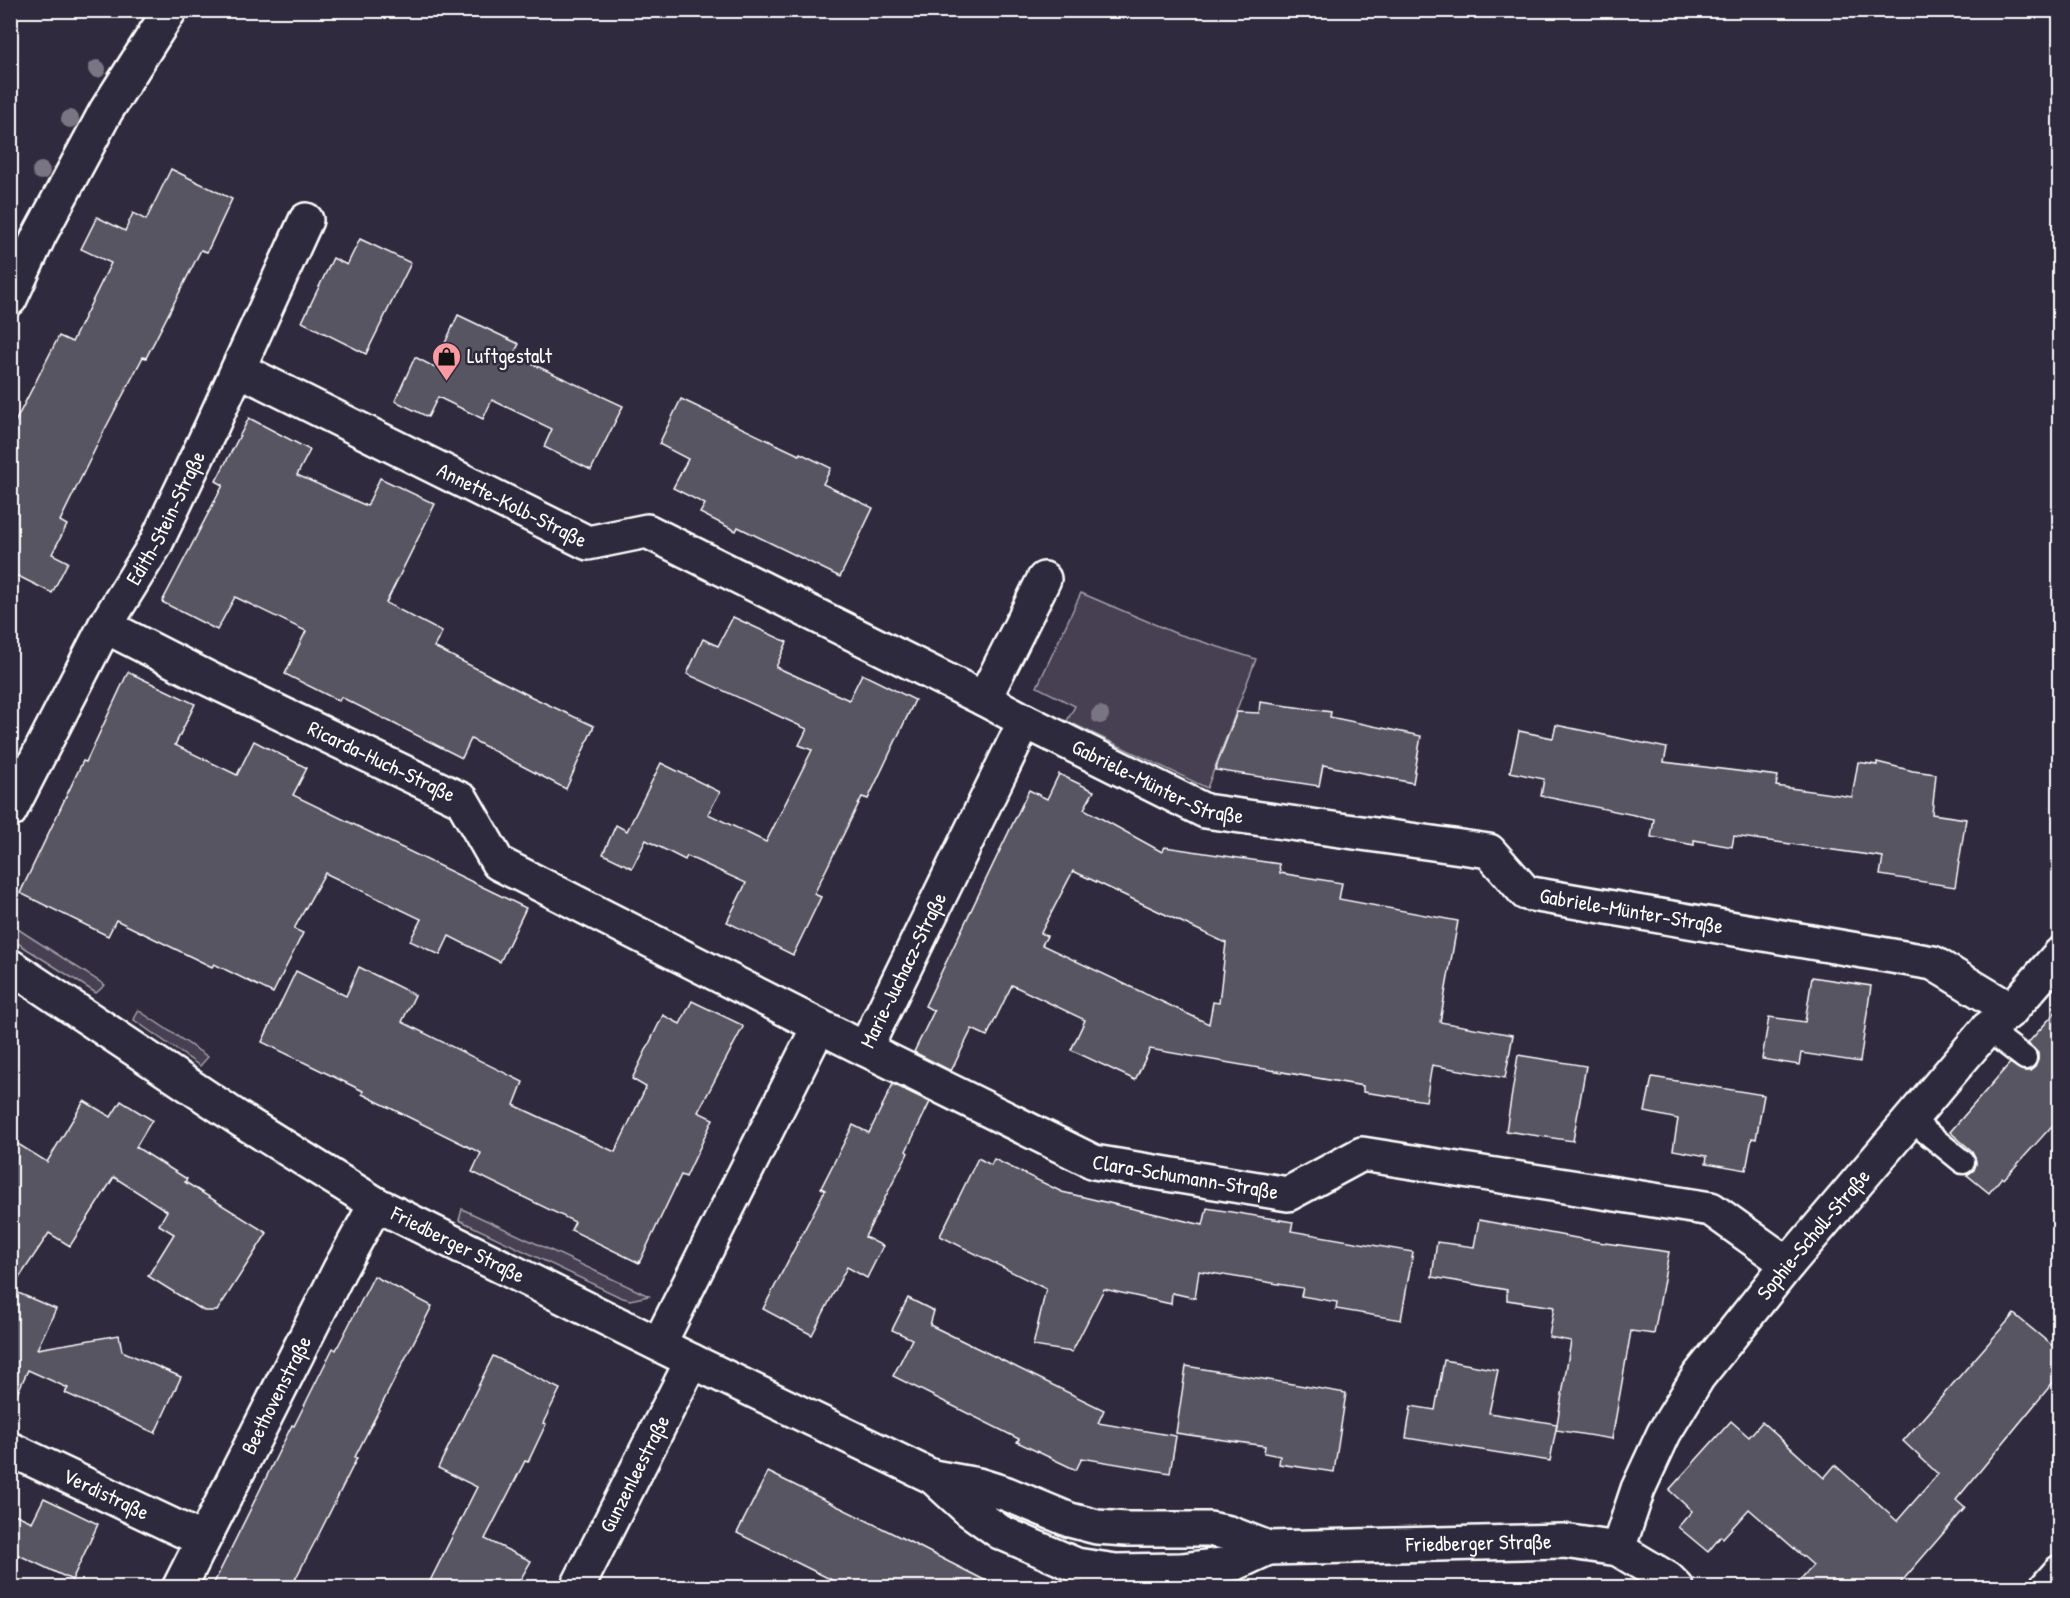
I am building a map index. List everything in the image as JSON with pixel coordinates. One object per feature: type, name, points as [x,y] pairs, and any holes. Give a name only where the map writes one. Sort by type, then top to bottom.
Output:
[{"type":"street","points":[[10,299],[39,236],[106,111],[170,10]]},
{"type":"street","name":"Edith-Stein-Straße","points":[[10,811],[105,626],[155,545],[306,220]]},
{"type":"street","name":"Annette-Kolb-Straße","points":[[238,369],[588,543],[647,531],[984,699]]},
{"type":"street","points":[[1025,721],[984,699],[1044,579]]},
{"type":"street","name":"Ricarda-Huch-Straße","points":[[105,626],[208,679],[462,800],[498,863],[819,1026]]},
{"type":"street","name":"Marie-Juchacz-Straße","points":[[819,1026],[865,1049],[1025,721]]},
{"type":"street","name":"Gabriele-Münter-Straße","points":[[1025,721],[1205,811],[1489,851],[1526,893],[1933,963],[1999,1019]]},
{"type":"street","name":"Sophie-Scholl-Straße","points":[[1618,1549],[1638,1489],[1664,1433],[1698,1377],[1788,1264],[1910,1119],[2060,954]]},
{"type":"street","name":"Friedberger Straße","points":[[10,966],[241,1120],[376,1204],[933,1477],[968,1509],[1000,1532],[1076,1565],[1116,1571],[1182,1570],[1236,1563],[1268,1548],[1564,1541],[1618,1549],[1668,1579],[1677,1587]]},
{"type":"street","points":[[659,1344],[819,1026]]},
{"type":"street","name":"Clara-Schumann-Straße","points":[[865,1049],[1094,1162],[1288,1194],[1362,1154],[1712,1209],[1788,1264]]},
{"type":"street","name":"Beethovenstraße","points":[[178,1587],[340,1269],[376,1204]]},
{"type":"street","name":"Gunzenleestraße","points":[[577,1587],[692,1360]]},
{"type":"street","name":"Verdistraße","points":[[10,1449],[203,1540]]},
{"type":"street","points":[[2046,1587],[2060,1572]]},
{"type":"lane","points":[[1999,1019],[2025,1058]]},
{"type":"lane","points":[[1910,1119],[1963,1162]]},
{"type":"shaded area","points":[[1081,593],[1175,633],[1256,659],[1207,788],[1067,721],[1075,706],[1037,687]]},
{"type":"shaded area","points":[[10,924],[105,985],[96,993],[11,939]]},
{"type":"shaded area","points":[[138,1010],[208,1057],[200,1066],[134,1020]]},
{"type":"shaded area","points":[[462,1209],[649,1296],[630,1300],[620,1297],[459,1220]]},
{"type":"building","points":[[171,169],[232,199],[207,252],[201,250],[146,358],[143,357],[60,521],[67,525],[52,554],[68,562],[52,593],[10,572],[10,432],[59,336],[72,342],[111,263],[81,249],[97,217],[125,231],[133,213],[146,220]]},
{"type":"building","points":[[360,239],[411,263],[366,354],[302,322],[333,258],[347,265]]},
{"type":"building","points":[[458,315],[519,344],[513,355],[623,406],[591,470],[544,447],[552,429],[492,400],[483,419],[438,397],[428,417],[395,401],[415,357],[434,367]]},
{"type":"building","points":[[681,399],[831,468],[823,484],[873,508],[840,577],[738,527],[736,531],[700,513],[705,504],[673,488],[688,459],[659,444]]},
{"type":"building","points":[[249,418],[310,450],[297,475],[367,506],[380,478],[435,504],[386,603],[442,632],[434,647],[594,726],[566,789],[471,739],[462,758],[341,697],[339,701],[285,674],[306,631],[235,597],[217,630],[162,602],[223,485],[216,481]]},
{"type":"building","points":[[733,617],[787,642],[776,667],[849,700],[862,674],[915,700],[868,799],[862,797],[814,894],[821,897],[793,955],[727,922],[746,883],[687,856],[685,860],[646,840],[632,868],[603,854],[616,825],[627,831],[661,763],[720,792],[708,814],[766,842],[812,750],[799,745],[807,729],[687,674],[703,639],[718,646]]},
{"type":"building","points":[[128,672],[195,704],[175,745],[237,775],[254,741],[307,768],[293,795],[526,908],[500,962],[449,936],[440,955],[410,941],[421,919],[325,873],[294,929],[303,933],[273,993],[214,964],[212,967],[116,920],[108,936],[20,893]]},
{"type":"building","points":[[1260,702],[1331,712],[1330,717],[1421,736],[1413,783],[1323,765],[1319,786],[1215,770],[1237,712],[1259,713]]},
{"type":"building","points":[[1556,725],[1667,748],[1664,762],[1778,776],[1776,786],[1852,797],[1858,762],[1877,765],[1877,762],[1936,774],[1932,814],[1966,819],[1955,887],[1880,875],[1883,857],[1734,836],[1732,847],[1694,840],[1694,845],[1651,837],[1654,819],[1541,796],[1544,779],[1510,772],[1519,731],[1553,738]]},
{"type":"building","points":[[1059,774],[1094,791],[1084,809],[1162,852],[1165,847],[1279,864],[1280,873],[1342,883],[1339,899],[1458,921],[1440,1022],[1513,1035],[1505,1078],[1432,1065],[1426,1101],[1363,1092],[1363,1086],[1150,1049],[1135,1080],[1071,1050],[1085,1020],[1012,985],[987,1036],[972,1029],[951,1071],[914,1052],[934,1011],[925,1006],[1029,790],[1047,799]],"holes":[[[1073,871],[1226,943],[1219,1003],[1213,1002],[1209,1024],[1042,945],[1047,936],[1041,933]]]},
{"type":"building","points":[[359,967],[415,995],[402,1022],[523,1082],[514,1105],[615,1152],[646,1087],[632,1079],[663,1015],[680,1024],[692,1001],[742,1025],[698,1112],[713,1119],[686,1177],[681,1175],[639,1263],[571,1230],[575,1222],[472,1172],[481,1153],[362,1094],[363,1091],[262,1042],[296,971],[346,996]]},
{"type":"building","points":[[1812,977],[1871,986],[1860,1062],[1801,1053],[1799,1065],[1762,1059],[1769,1017],[1805,1022]]},
{"type":"building","points":[[2060,1007],[2060,1117],[1989,1193],[1967,1175],[1974,1170],[1975,1157],[1972,1151],[1950,1132],[2010,1063],[2024,1071],[2030,1071],[2035,1067],[2038,1053],[2028,1043]]},
{"type":"building","points":[[1518,1055],[1586,1066],[1573,1141],[1506,1131]]},
{"type":"building","points":[[1652,1077],[1764,1095],[1756,1139],[1752,1138],[1746,1170],[1706,1163],[1707,1156],[1673,1150],[1678,1119],[1645,1112]]},
{"type":"building","points":[[893,1084],[930,1102],[906,1151],[908,1153],[865,1237],[883,1246],[867,1278],[847,1267],[812,1335],[763,1309],[825,1190],[821,1188],[853,1125],[869,1133]]},
{"type":"building","points":[[84,1101],[111,1117],[121,1101],[152,1120],[136,1147],[187,1179],[185,1182],[267,1233],[217,1311],[204,1311],[148,1276],[174,1234],[159,1225],[167,1211],[114,1177],[70,1246],[49,1233],[11,1290],[56,1309],[37,1349],[119,1335],[122,1351],[181,1377],[155,1433],[65,1393],[68,1388],[28,1370],[10,1409],[10,1139],[47,1162]]},
{"type":"building","points":[[978,1158],[991,1165],[994,1159],[1062,1192],[1203,1225],[1207,1208],[1293,1222],[1291,1231],[1413,1252],[1401,1320],[1336,1309],[1337,1302],[1301,1296],[1303,1288],[1199,1271],[1195,1298],[1172,1293],[1171,1304],[1104,1289],[1072,1352],[1033,1346],[1046,1289],[940,1236]]},
{"type":"building","points":[[1479,1220],[1598,1242],[1669,1252],[1654,1334],[1631,1331],[1612,1439],[1556,1430],[1571,1341],[1549,1337],[1554,1307],[1507,1300],[1507,1290],[1432,1277],[1437,1242],[1474,1247]]},
{"type":"building","points":[[374,1276],[432,1306],[355,1457],[357,1458],[319,1534],[291,1587],[212,1587],[292,1425],[294,1426],[333,1348],[336,1350]]},
{"type":"building","points":[[908,1298],[934,1311],[930,1325],[1104,1410],[1098,1423],[1176,1436],[1170,1473],[1082,1458],[1076,1470],[1017,1442],[1019,1439],[893,1376],[912,1339],[892,1330]]},
{"type":"building","points":[[2014,1314],[2060,1352],[2060,1374],[1956,1500],[1965,1508],[1897,1587],[1794,1587],[1813,1565],[1749,1509],[1708,1552],[1678,1527],[1692,1511],[1669,1490],[1731,1421],[1749,1437],[1762,1422],[1824,1478],[1835,1465],[1897,1521],[1938,1474],[1903,1441]]},
{"type":"building","points":[[493,1356],[560,1389],[543,1423],[546,1424],[528,1462],[525,1461],[485,1539],[531,1561],[516,1587],[427,1587],[477,1487],[438,1468]]},
{"type":"building","points":[[1444,1360],[1498,1370],[1489,1413],[1557,1424],[1550,1461],[1406,1438],[1411,1406],[1435,1410]]},
{"type":"building","points":[[1186,1366],[1346,1393],[1334,1472],[1279,1464],[1280,1456],[1264,1453],[1265,1446],[1176,1433]]},
{"type":"building","points":[[768,1472],[998,1587],[846,1587],[737,1533]]},
{"type":"building","points":[[44,1498],[98,1524],[72,1580],[10,1551],[10,1512],[32,1522]]},
{"type":"place","name":"Luftgestalt","points":[[446,382]]}]
